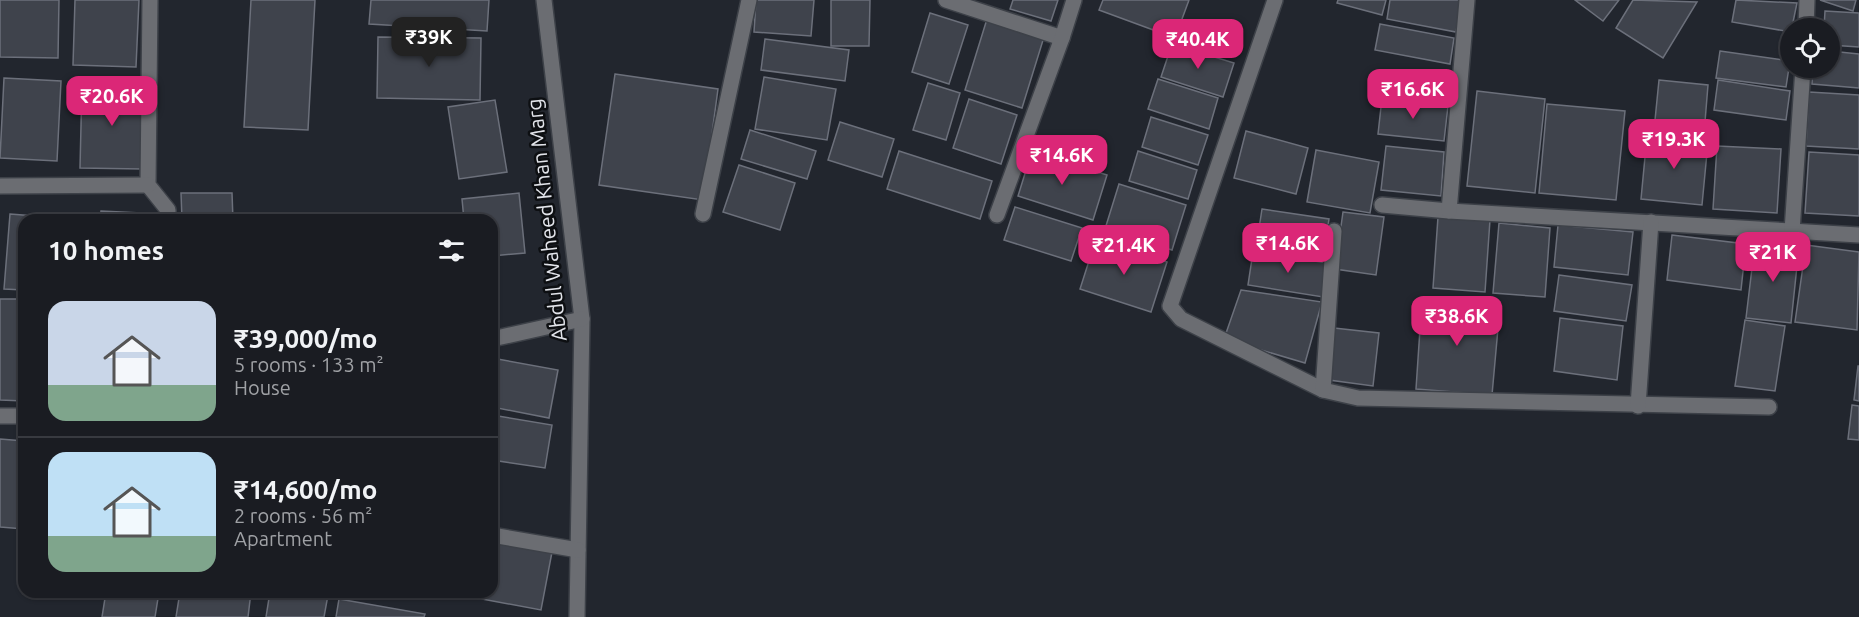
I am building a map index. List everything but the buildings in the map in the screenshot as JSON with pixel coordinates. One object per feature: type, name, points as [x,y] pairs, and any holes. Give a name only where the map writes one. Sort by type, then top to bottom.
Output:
[{"type":"street","points":[[150,0],[148,185],[168,210],[168,214]]},
{"type":"street","name":"Abdul Waheed Khan Marg","points":[[544,0],[582,319],[577,617]]},
{"type":"street","points":[[703,214],[748,0]]},
{"type":"street","points":[[946,0],[1062,38]]},
{"type":"street","points":[[997,215],[1074,0]]},
{"type":"street","points":[[1275,0],[1170,306],[1181,319],[1323,390],[1358,398],[1769,408]]},
{"type":"street","points":[[1449,211],[1467,0]]},
{"type":"street","points":[[1807,18],[1808,0]]},
{"type":"street","points":[[1792,231],[1802,78]]},
{"type":"street","points":[[0,186],[148,185]]},
{"type":"street","points":[[1382,205],[1859,235]]},
{"type":"street","points":[[1638,405],[1651,222]]},
{"type":"street","points":[[1323,390],[1334,231]]},
{"type":"street","points":[[498,338],[582,319]]},
{"type":"street","points":[[0,416],[18,416]]},
{"type":"street","points":[[498,536],[578,550]]}]
